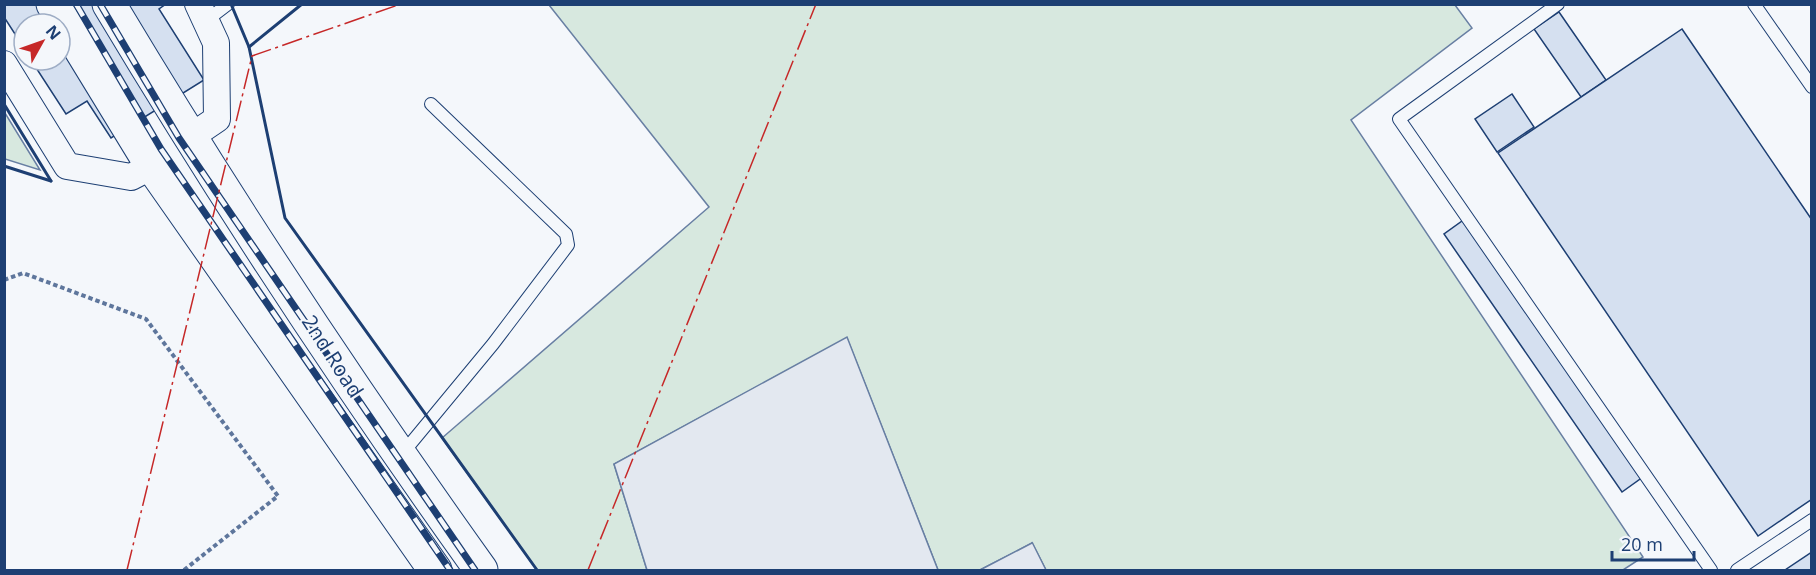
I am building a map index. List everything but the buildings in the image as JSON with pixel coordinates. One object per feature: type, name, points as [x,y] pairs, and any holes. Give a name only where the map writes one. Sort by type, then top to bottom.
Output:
[{"type":"main road","name":"2nd Road","points":[[53,4],[152,166],[435,570]]},
{"type":"main road","name":"2nd Road","points":[[109,4],[189,138],[400,456],[481,570]]},
{"type":"street","points":[[189,138],[217,119],[216,43],[203,12]]},
{"type":"street","points":[[4,64],[67,166],[131,177],[152,166]]},
{"type":"lane","points":[[203,12],[228,4]]},
{"type":"lane","points":[[1558,4],[1399,119],[1712,570]]},
{"type":"lane","points":[[1754,4],[1812,87]]},
{"type":"lane","points":[[400,456],[419,436],[493,344],[568,245],[566,234],[431,104]]},
{"type":"lane","points":[[1737,570],[1812,520]]},
{"type":"path","points":[[4,280],[23,273],[146,319],[278,496],[184,570]]},
{"type":"shaded area","points":[[549,5],[1455,5],[1472,28],[1351,120],[1643,557],[1623,570],[1046,570],[1032,543],[980,570],[938,570],[847,338],[614,464],[647,570],[537,570],[442,438],[709,207]]},
{"type":"shaded area","points":[[5,113],[40,170],[5,159]]},
{"type":"shaded area","points":[[847,337],[938,570],[647,570],[614,464]]},
{"type":"shaded area","points":[[1032,543],[1046,570],[980,570]]},
{"type":"railway","points":[[76,4],[161,149],[450,570]]},
{"type":"railway","points":[[100,4],[179,138],[475,570]]},
{"type":"wall","points":[[231,4],[249,47]]},
{"type":"wall","points":[[302,4],[249,47],[285,218],[537,570]]},
{"type":"wall","points":[[4,104],[51,181]]},
{"type":"wall","points":[[4,166],[51,181]]},
{"type":"power","points":[[127,570],[252,56],[401,4]]},
{"type":"power","points":[[588,570],[816,4]]}]
